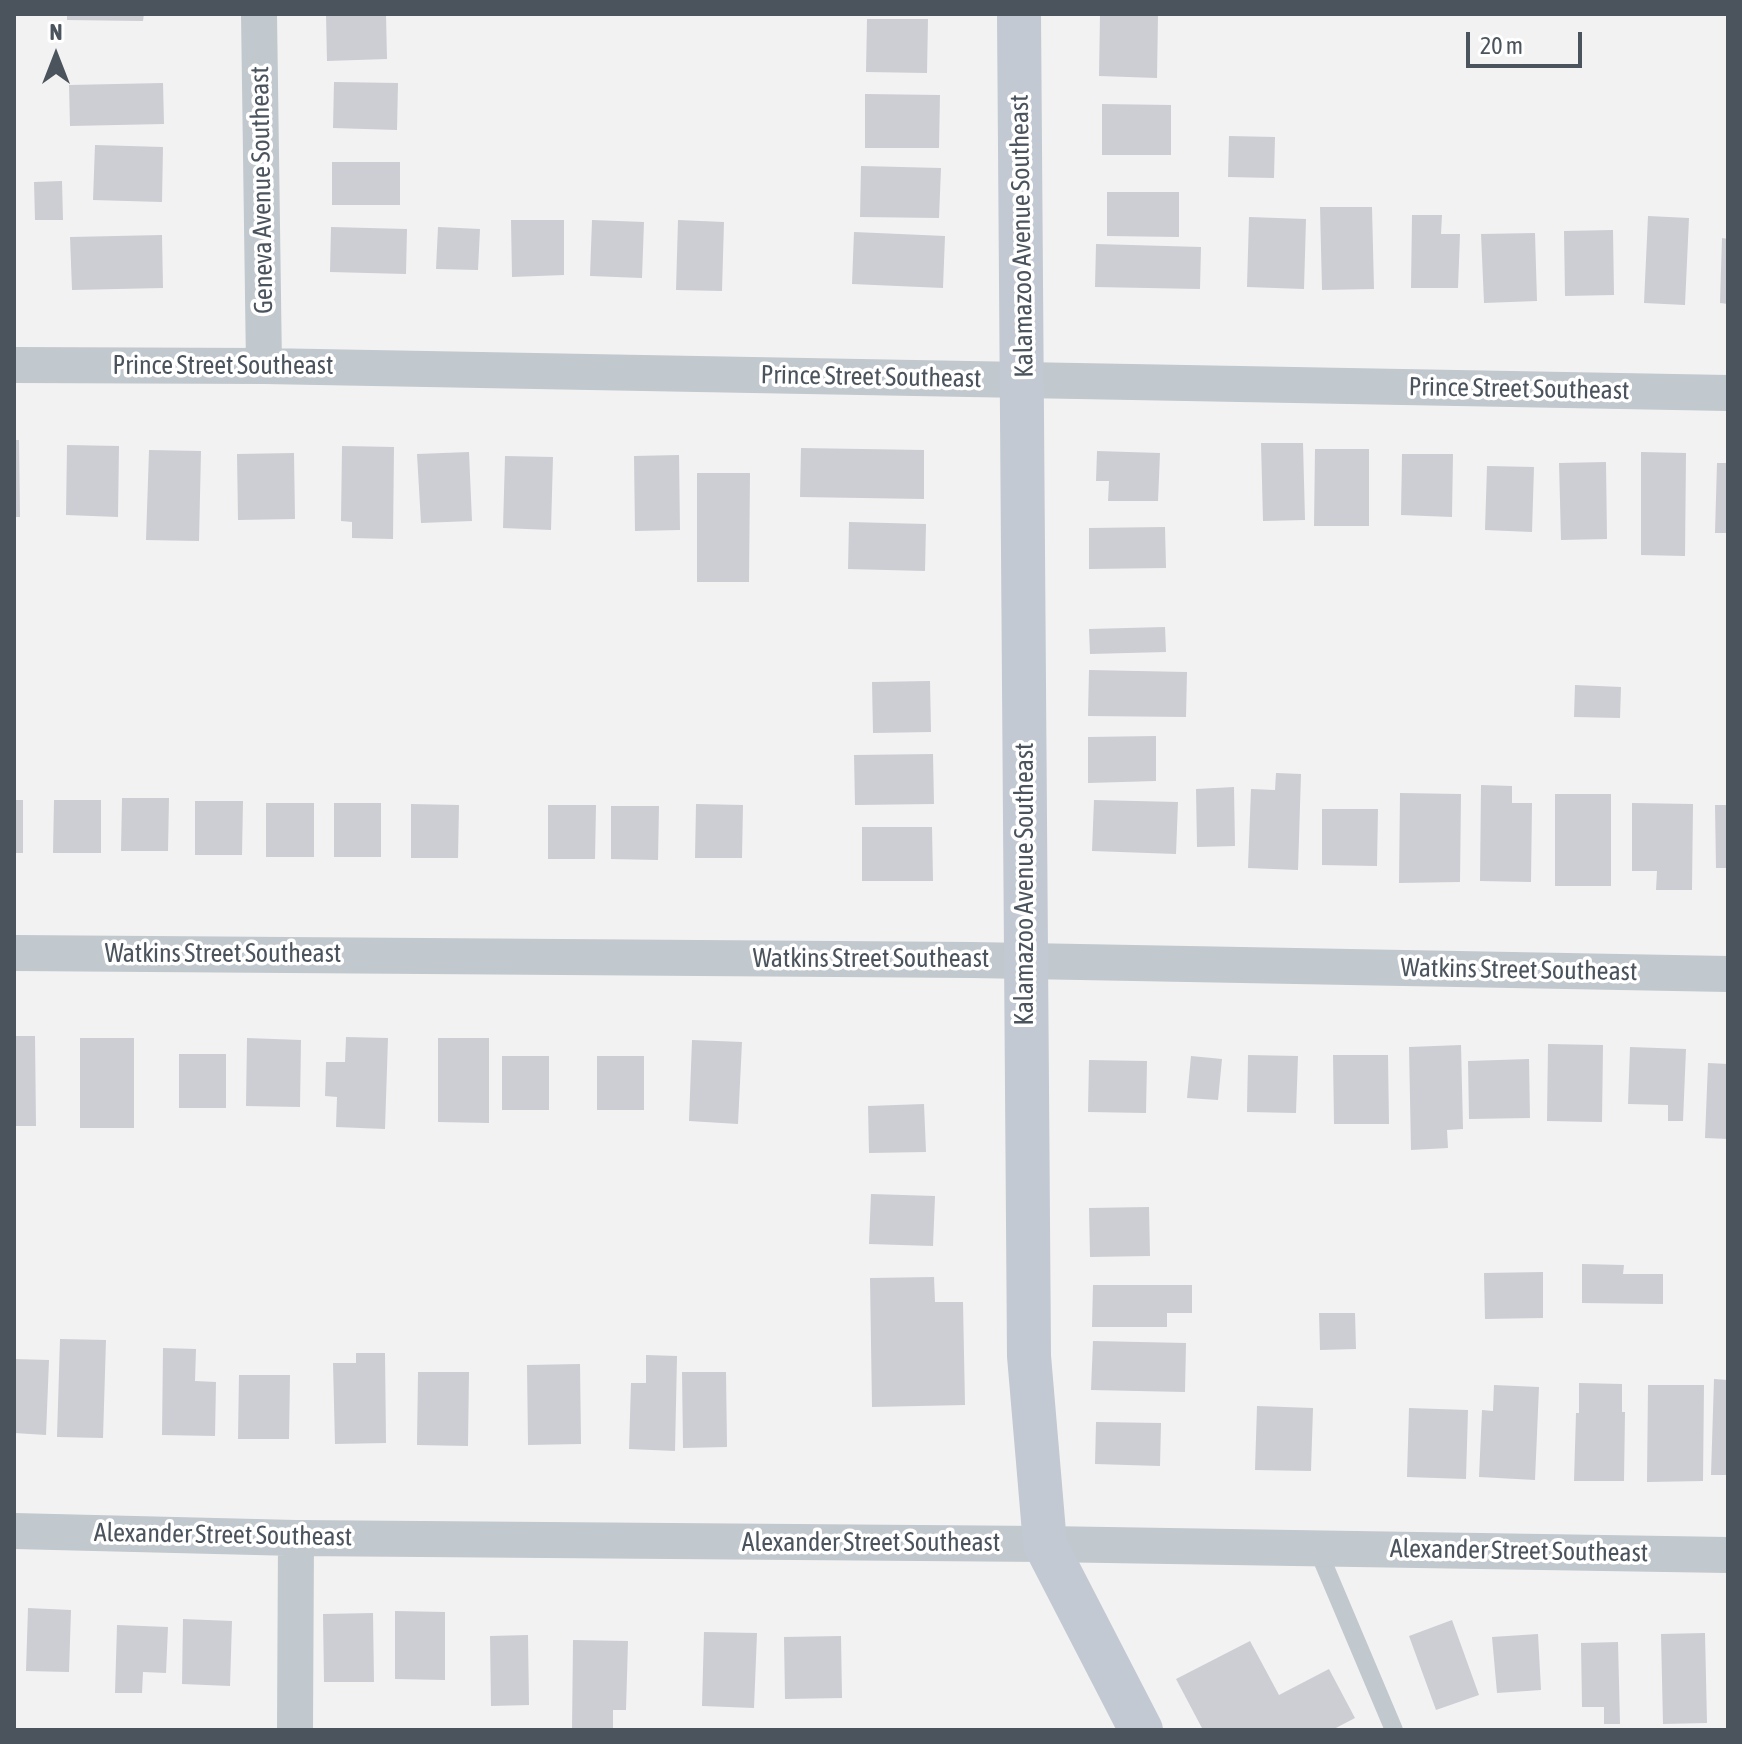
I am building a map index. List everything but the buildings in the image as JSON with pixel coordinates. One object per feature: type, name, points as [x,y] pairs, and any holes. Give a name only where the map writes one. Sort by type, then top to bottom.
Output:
[{"type":"street","name":"Geneva Avenue Southeast","points":[[259,14],[264,366]]},
{"type":"street","name":"Kalamazoo Avenue Southeast","points":[[1019,14],[1029,1356],[1045,1544],[1141,1730]]},
{"type":"street","name":"Prince Street Southeast","points":[[14,365],[264,366],[1728,393]]},
{"type":"street","name":"Watkins Street Southeast","points":[[14,953],[1025,960],[1728,974]]},
{"type":"street","name":"Alexander Street Southeast","points":[[14,1531],[296,1538],[1045,1544],[1728,1555]]},
{"type":"street","points":[[295,1730],[296,1538]]},
{"type":"lane","points":[[1317,1548],[1394,1730]]}]
